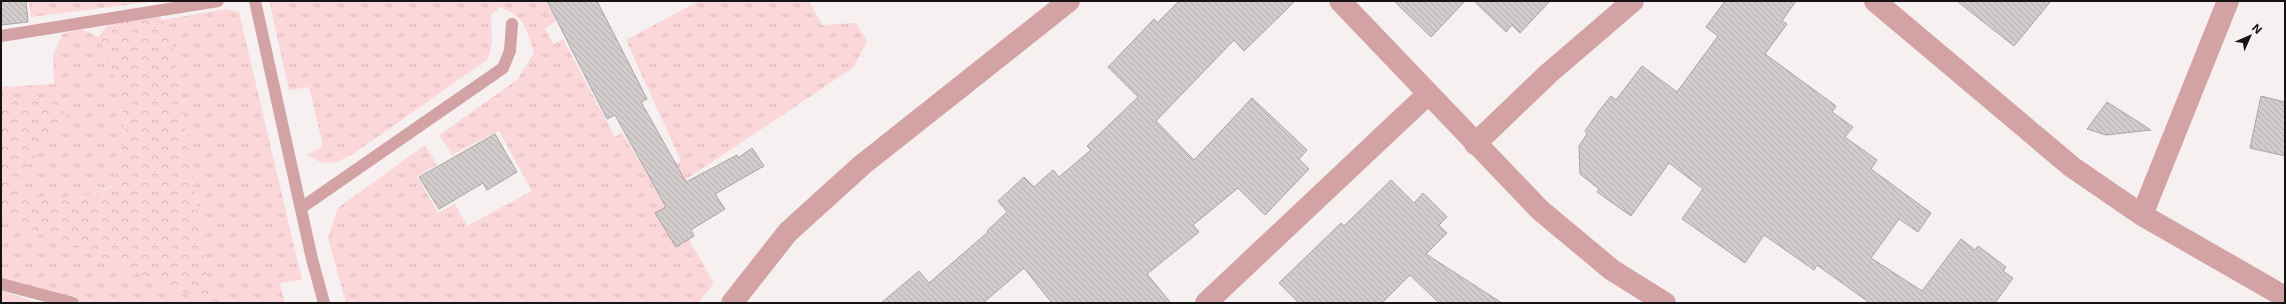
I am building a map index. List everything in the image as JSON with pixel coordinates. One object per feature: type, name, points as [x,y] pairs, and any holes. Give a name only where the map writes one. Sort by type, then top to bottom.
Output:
[{"type":"street","points":[[732,303],[788,232],[862,165],[1069,1]]},
{"type":"street","points":[[1340,1],[1475,144],[1540,210],[1576,242],[1612,270],[1665,303]]},
{"type":"street","points":[[1475,144],[1548,74],[1633,1]]},
{"type":"street","points":[[1875,1],[2072,167],[2142,215],[2285,297]]},
{"type":"street","points":[[2142,215],[2228,1]]},
{"type":"street","points":[[1206,303],[1428,94]]},
{"type":"lane","points":[[1,36],[218,1]]},
{"type":"lane","points":[[255,1],[301,208],[324,303]]},
{"type":"lane","points":[[301,208],[503,68],[510,51],[512,24]]},
{"type":"lane","points":[[1,284],[73,303]]},
{"type":"green space","points":[[29,1],[157,1],[31,17]]},
{"type":"green space","points":[[269,1],[546,1],[556,21],[545,29],[553,44],[563,39],[615,137],[622,133],[651,180],[681,161],[626,40],[699,1],[809,1],[822,25],[856,23],[867,41],[854,67],[663,195],[714,283],[698,303],[346,303],[328,238],[338,208],[425,145],[437,165],[417,176],[438,213],[455,204],[467,226],[532,191],[499,131],[452,155],[439,135],[517,80],[534,53],[527,31],[520,19],[500,7],[491,15],[492,42],[488,59],[356,152],[337,161],[326,163],[320,162],[307,155],[323,146],[309,87],[289,90]]},
{"type":"green space","points":[[132,8],[159,17],[170,27],[210,290],[229,303],[209,303],[1,217],[1,94],[31,100],[61,99],[67,119],[19,176],[26,196],[75,201],[112,187],[125,138],[121,95],[99,37],[113,17]]},
{"type":"green space","points":[[225,9],[239,12],[302,280],[280,283],[285,303],[229,303],[210,290],[170,27],[163,20]]},
{"type":"green space","points":[[81,29],[99,37],[121,95],[125,138],[112,186],[75,201],[26,196],[19,176],[67,119],[61,100],[30,100],[8,97],[1,94],[1,87],[54,84],[53,56],[62,34]]},
{"type":"green space","points":[[1,217],[209,303],[85,303],[1,279]]},
{"type":"green space","points":[[1,291],[39,303],[1,303]]},
{"type":"building","points":[[1,1],[26,1],[28,22],[1,25]]},
{"type":"building","points":[[547,1],[597,1],[647,99],[641,102],[686,182],[737,155],[738,158],[752,148],[764,166],[715,194],[725,209],[691,230],[694,236],[676,247],[655,213],[666,207],[615,115],[607,119]]},
{"type":"building","points":[[1179,1],[1295,1],[1244,51],[1234,40],[1156,121],[1194,160],[1252,98],[1307,150],[1299,159],[1309,169],[1265,215],[1238,188],[1193,225],[1199,232],[1147,274],[1171,303],[1052,303],[1024,268],[983,303],[881,303],[919,271],[929,283],[988,232],[987,231],[1007,212],[998,201],[1024,177],[1034,187],[1053,170],[1059,177],[1091,150],[1087,146],[1138,97],[1108,67],[1154,19],[1157,23]]},
{"type":"building","points":[[1394,1],[1465,1],[1431,37]]},
{"type":"building","points":[[1474,1],[1550,1],[1520,33],[1512,25],[1506,32]]},
{"type":"building","points":[[1725,1],[1796,1],[1782,21],[1787,24],[1765,54],[1836,106],[1832,112],[1853,127],[1845,137],[1877,160],[1871,169],[1931,213],[1918,232],[1899,219],[1871,258],[1922,291],[1961,239],[1975,250],[1978,246],[2006,267],[2003,271],[2013,278],[1995,303],[1870,303],[1817,265],[1814,270],[1764,235],[1745,263],[1682,219],[1703,189],[1669,163],[1631,216],[1597,192],[1599,189],[1580,174],[1579,146],[1587,134],[1585,131],[1611,96],[1616,100],[1642,66],[1677,92],[1718,36],[1706,27]]},
{"type":"building","points":[[1957,1],[2051,1],[2014,46]]},
{"type":"building","points":[[2261,96],[2285,102],[2285,156],[2250,148]]},
{"type":"building","points":[[2107,102],[2151,130],[2106,135],[2087,129]]},
{"type":"building","points":[[495,134],[517,172],[487,190],[483,183],[439,209],[419,177]]},
{"type":"building","points":[[1391,180],[1414,203],[1423,193],[1447,217],[1439,225],[1447,233],[1426,254],[1502,303],[1439,303],[1410,275],[1382,303],[1299,303],[1279,283],[1341,223],[1344,226]]}]
